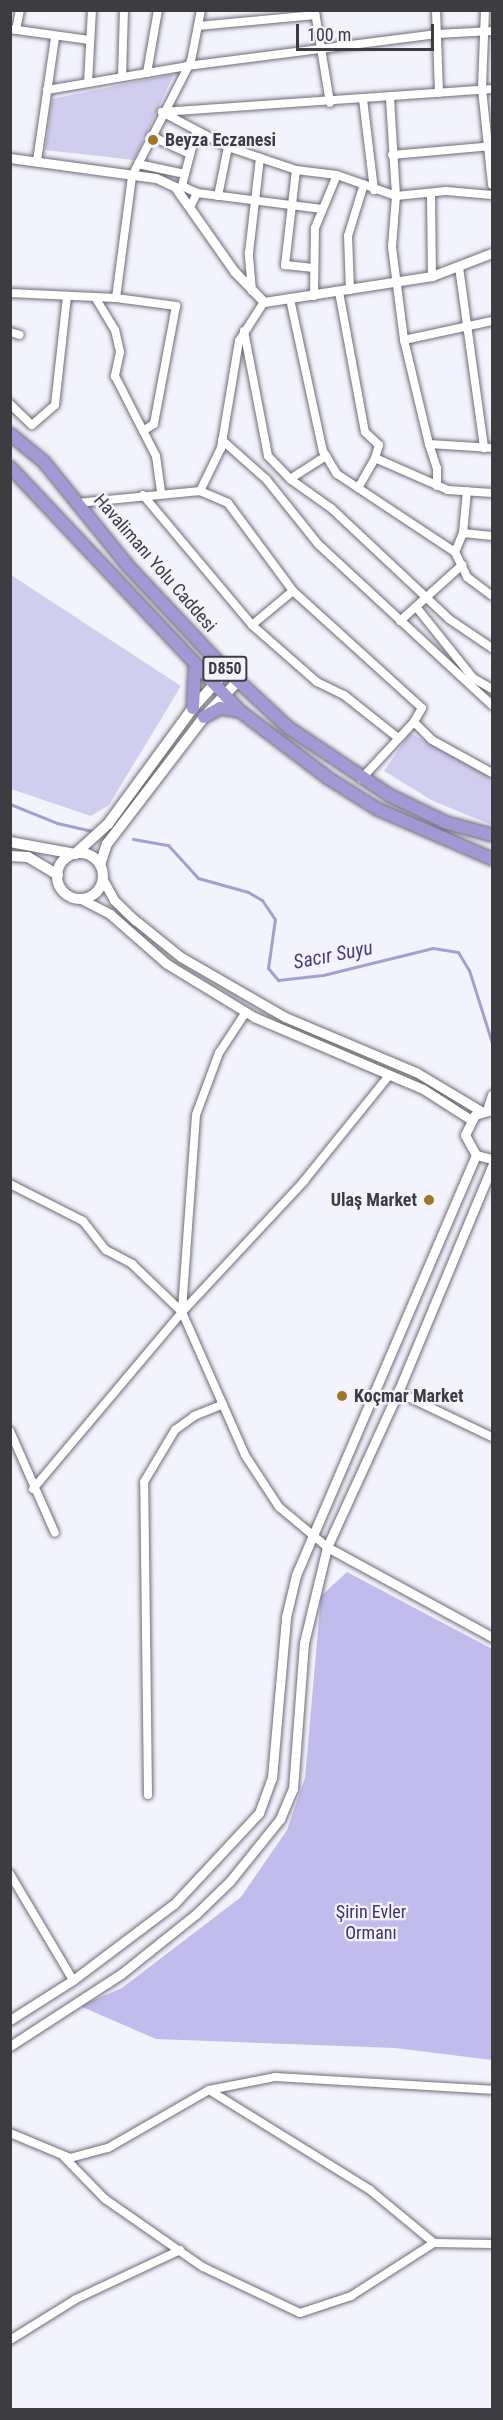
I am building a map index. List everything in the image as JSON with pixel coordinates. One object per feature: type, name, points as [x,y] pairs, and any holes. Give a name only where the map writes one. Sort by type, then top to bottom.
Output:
[{"type":"highway","name":"Havalimanı Yolu Caddesi","points":[[10,434],[44,462],[129,567],[227,670],[289,728],[361,779],[447,823],[492,835]]},
{"type":"highway","name":"D850","points":[[10,467],[195,666],[241,712],[328,778],[377,809],[492,859]]},
{"type":"highway","points":[[193,708],[195,666]]},
{"type":"highway","points":[[204,717],[220,708],[241,712]]},
{"type":"main road","points":[[58,876],[63,862],[108,825],[193,708],[227,670]]},
{"type":"main road","points":[[10,856],[28,857],[58,876],[67,895],[81,899],[95,893],[103,880],[100,866],[107,844],[204,717],[238,681]]},
{"type":"main road","points":[[10,842],[90,856],[100,866]]},
{"type":"street","points":[[20,10],[13,30],[55,38],[89,40]]},
{"type":"street","points":[[88,83],[92,10]]},
{"type":"street","points":[[122,77],[124,10]]},
{"type":"street","points":[[147,73],[158,10]]},
{"type":"street","points":[[116,298],[132,176],[187,66],[201,10]]},
{"type":"street","points":[[436,10],[439,93]]},
{"type":"street","points":[[485,10],[489,31],[482,89],[490,146],[492,184]]},
{"type":"street","points":[[198,26],[315,13],[330,103]]},
{"type":"street","points":[[47,90],[187,66],[437,34],[489,31]]},
{"type":"street","points":[[37,161],[55,38]]},
{"type":"street","points":[[162,112],[330,103],[492,89]]},
{"type":"street","points":[[390,98],[396,196],[392,247],[405,340],[429,444],[437,468],[437,486]]},
{"type":"street","points":[[363,99],[374,189]]},
{"type":"street","points":[[162,112],[228,147],[296,170],[337,175],[396,196],[431,195],[446,191],[492,195]]},
{"type":"street","points":[[196,132],[182,186],[197,193],[291,207],[322,209]]},
{"type":"street","points":[[151,136],[190,154]]},
{"type":"street","points":[[392,155],[490,146]]},
{"type":"street","points":[[218,196],[228,147]]},
{"type":"street","points":[[10,158],[156,178],[175,187],[252,293],[264,302],[432,276],[492,253]]},
{"type":"street","points":[[252,293],[249,253],[260,158]]},
{"type":"street","points":[[138,164],[184,174]]},
{"type":"street","points":[[296,170],[285,265],[314,268]]},
{"type":"street","points":[[314,296],[315,228],[337,175]]},
{"type":"street","points":[[350,290],[348,236],[364,184]]},
{"type":"street","points":[[190,207],[197,193]]},
{"type":"street","points":[[431,195],[432,276]]},
{"type":"street","points":[[429,444],[488,448],[459,267]]},
{"type":"street","points":[[339,292],[365,432],[378,445],[375,458],[358,488]]},
{"type":"street","points":[[10,293],[116,298],[176,306],[154,424],[143,431]]},
{"type":"street","points":[[10,404],[32,424],[56,405],[67,296]]},
{"type":"street","points":[[95,297],[115,330],[120,351],[115,376],[156,456],[161,493]]},
{"type":"street","points":[[290,299],[299,350],[326,456],[337,474],[455,552],[466,577],[492,596]]},
{"type":"street","points":[[200,491],[222,440],[232,374],[244,331],[264,302]]},
{"type":"street","points":[[405,340],[492,321]]},
{"type":"street","points":[[244,331],[268,456],[290,479],[331,508],[427,598],[476,640],[492,648]]},
{"type":"street","points":[[10,332],[20,335]]},
{"type":"street","points":[[222,440],[266,479],[318,544],[492,705]]},
{"type":"street","points":[[290,479],[326,456]]},
{"type":"street","points":[[375,458],[437,486],[492,493]]},
{"type":"street","points":[[77,502],[200,491],[228,503],[293,591],[422,708],[414,722],[361,779]]},
{"type":"street","points":[[455,552],[463,533],[467,491]]},
{"type":"street","points":[[143,495],[252,625],[317,682],[344,695],[398,738]]},
{"type":"street","points":[[463,533],[492,536]]},
{"type":"street","points":[[400,621],[462,565]]},
{"type":"street","points":[[252,625],[293,591]]},
{"type":"street","points":[[417,608],[473,678],[492,689]]},
{"type":"street","points":[[414,722],[432,740],[492,773]]},
{"type":"street","points":[[103,880],[114,900],[181,957],[285,1017],[416,1072],[487,1110]]},
{"type":"street","points":[[81,899],[110,914],[167,964],[246,1012],[388,1077],[423,1089],[470,1119]]},
{"type":"street","points":[[182,1312],[196,1115],[215,1061],[246,1012]]},
{"type":"street","points":[[33,1489],[182,1312],[304,1181],[388,1077]]},
{"type":"street","points":[[492,1095],[487,1110],[470,1119],[465,1135],[476,1155],[492,1159]]},
{"type":"street","points":[[10,2020],[73,1980],[174,1904],[259,1813],[272,1778],[286,1617],[296,1575],[476,1155]]},
{"type":"street","points":[[10,2046],[121,1974],[196,1914],[231,1881],[280,1819],[293,1790],[303,1643],[327,1547],[398,1392],[492,1166]]},
{"type":"street","points":[[10,1184],[82,1221],[106,1250],[132,1264],[182,1312],[245,1455],[279,1507],[327,1547],[492,1637]]},
{"type":"street","points":[[398,1392],[492,1437]]},
{"type":"street","points":[[148,1795],[144,1482],[175,1430],[194,1416],[223,1404]]},
{"type":"street","points":[[10,1431],[33,1489],[55,1533]]},
{"type":"street","points":[[10,1874],[73,1980]]},
{"type":"street","points":[[64,2157],[108,2148],[209,2090],[275,2077],[492,2090]]},
{"type":"street","points":[[209,2090],[370,2190],[434,2243]]},
{"type":"street","points":[[10,2133],[64,2157],[105,2199],[203,2267],[300,2313],[351,2296],[434,2243],[492,2244]]},
{"type":"street","points":[[10,2340],[76,2299],[180,2250]]},
{"type":"shaded area","points":[[174,74],[134,160],[45,150],[52,99]]},
{"type":"shaded area","points":[[11,575],[181,686],[109,805],[91,816],[11,789]]},
{"type":"shaded area","points":[[410,733],[492,778],[492,825],[433,801],[384,771]]},
{"type":"green space","name":"Şirin Evler Ormanı","points":[[347,1572],[492,1649],[492,2060],[395,2048],[156,2039],[80,2006],[122,1988],[241,1897],[287,1830],[305,1778],[321,1596]]},
{"type":"waterway","name":"Sacır Suyu","points":[[10,804],[57,823],[93,831]]},
{"type":"waterway","name":"Sacır Suyu","points":[[133,839],[168,845],[198,878],[248,892],[262,900],[275,919],[268,968],[278,980],[323,975],[433,948],[458,952],[469,970],[492,1043]]},
{"type":"place","name":"Beyza Eczanesi","points":[[153,140]]},
{"type":"place","name":"Ulaş Market","points":[[429,1200]]},
{"type":"place","name":"Koçmar Market","points":[[342,1396]]}]
